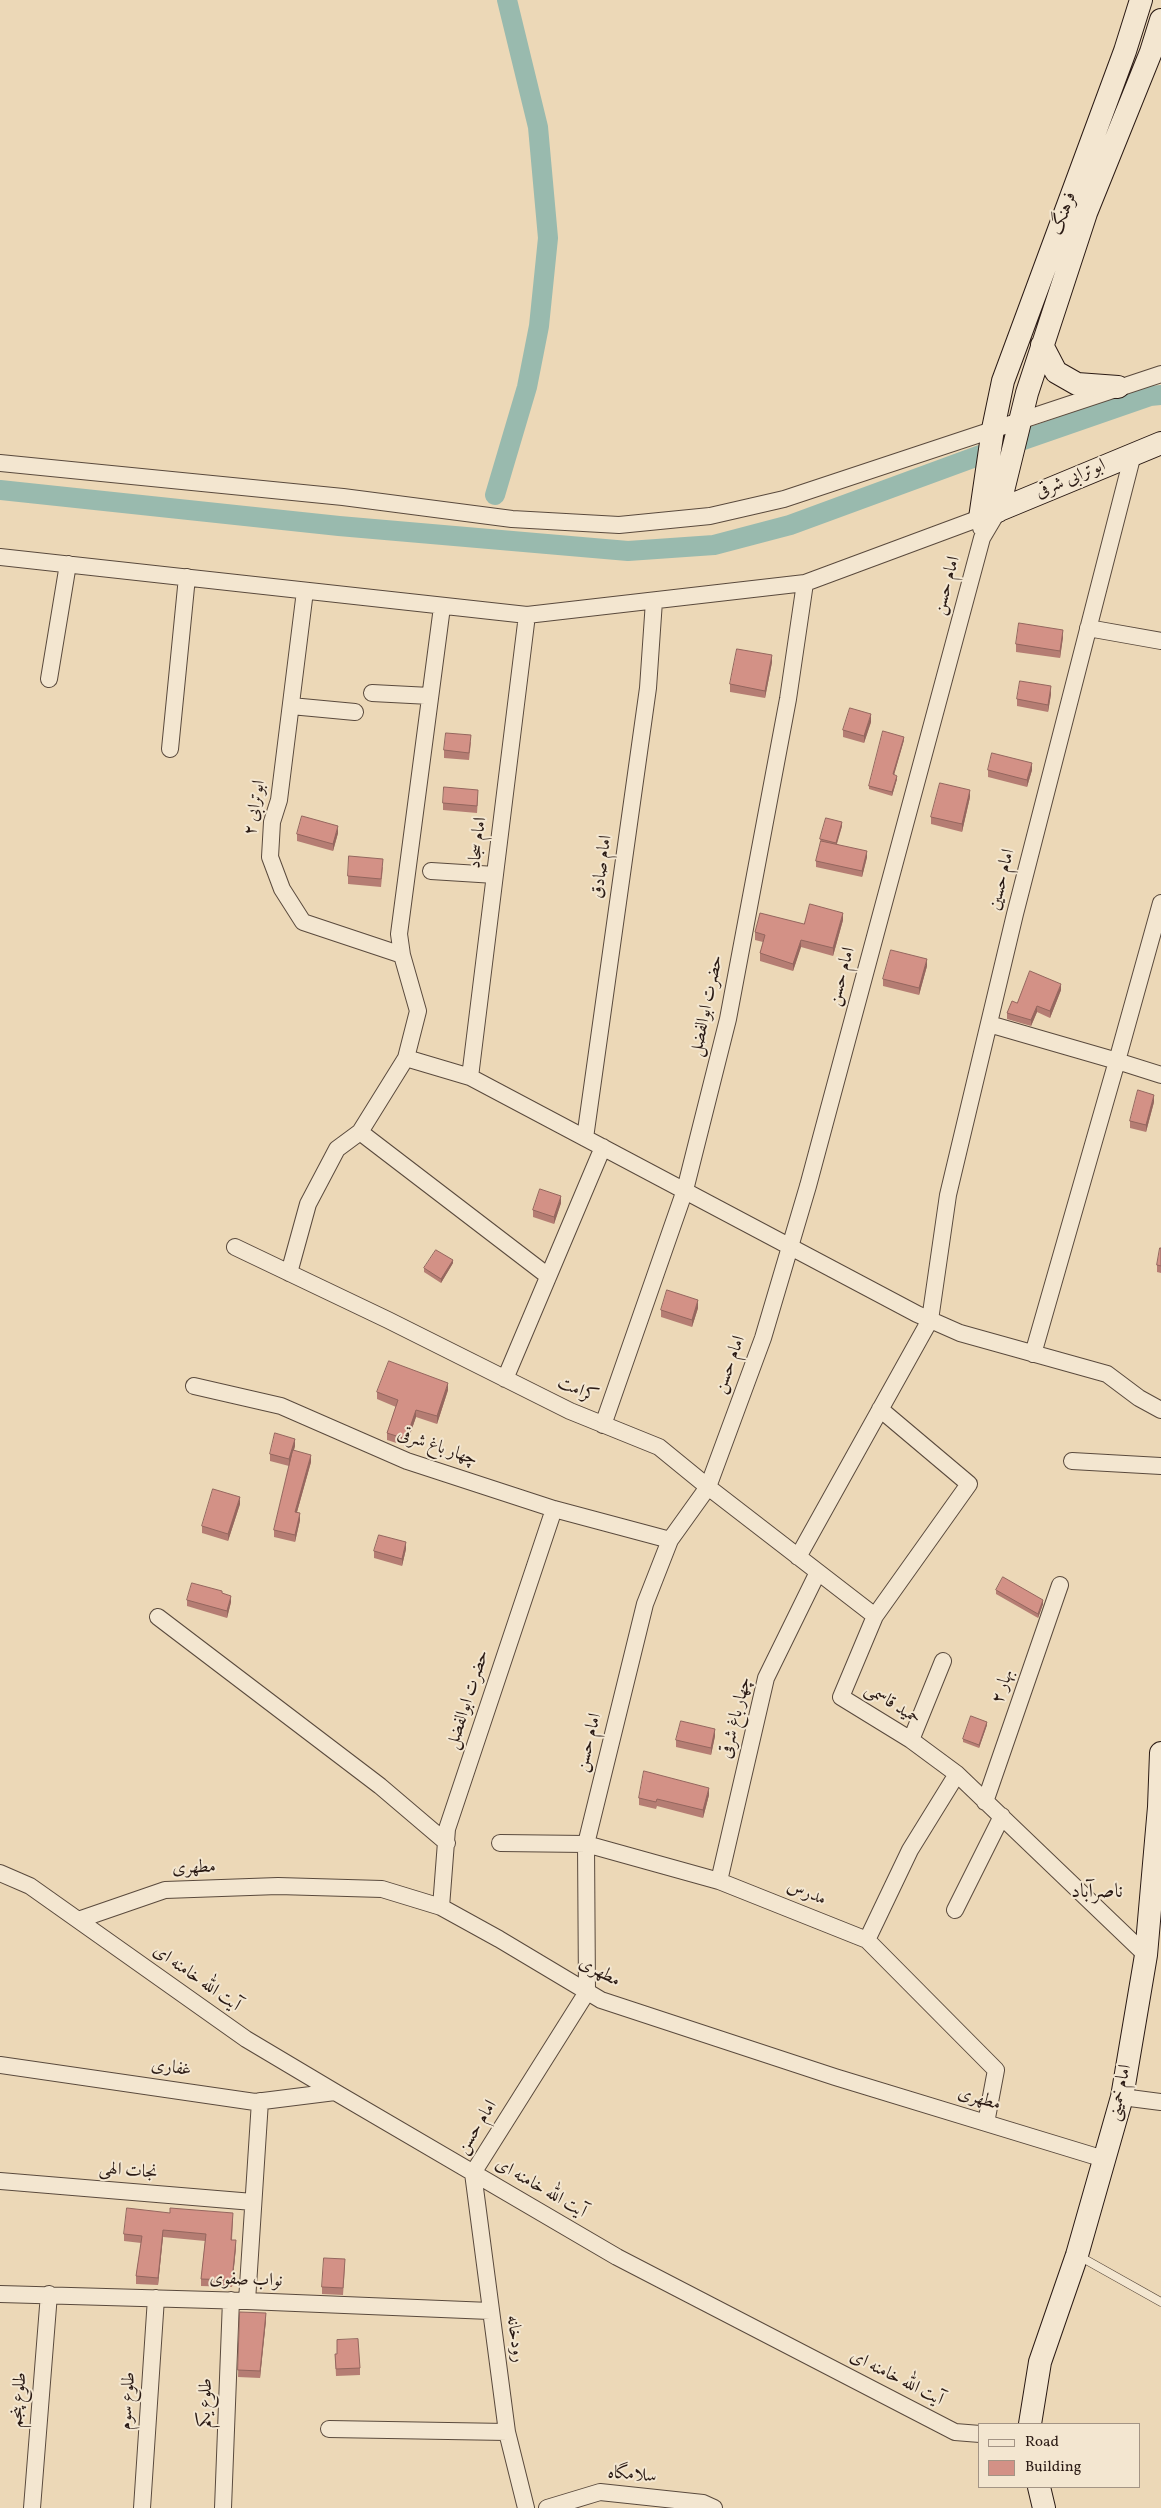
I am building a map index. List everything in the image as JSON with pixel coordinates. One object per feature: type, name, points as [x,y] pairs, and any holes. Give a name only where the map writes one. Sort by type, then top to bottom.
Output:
[{"type":"street","name":"فرهنگ","points":[[989,510],[992,435],[1003,381],[1126,51],[1141,0]]},
{"type":"street","name":"فرهنگ","points":[[989,510],[1018,427],[1042,345],[1086,213],[1151,52],[1161,20]]},
{"type":"street","points":[[1042,345],[1056,372],[1077,384],[1118,388]]},
{"type":"street","points":[[0,463],[343,497],[512,519],[619,525],[710,516],[784,499],[1018,427],[1118,388],[1161,374]]},
{"type":"street","name":"ابوترابی شرقی","points":[[989,510],[1161,443]]},
{"type":"street","name":"امام حسین","points":[[930,1320],[948,1195],[989,1024],[1133,454]]},
{"type":"street","points":[[0,557],[305,590],[442,608],[528,615],[805,583],[989,510]]},
{"type":"street","name":"امام حسن","points":[[473,2173],[587,1992],[586,1844],[645,1604],[670,1540],[708,1488],[763,1338],[790,1246],[989,510]]},
{"type":"street","points":[[49,679],[68,564]]},
{"type":"street","points":[[170,749],[187,578]]},
{"type":"street","name":"حضرت ابوالفضل","points":[[603,1425],[685,1190],[728,1019],[788,699],[805,583]]},
{"type":"street","name":"ابوترابی ۲","points":[[305,590],[279,800],[269,837],[270,857],[282,889],[303,922],[402,955]]},
{"type":"street","name":"امام صادق","points":[[585,1138],[648,688],[654,601]]},
{"type":"street","points":[[289,1273],[308,1204],[337,1149],[360,1132],[406,1058],[418,1011],[402,955],[399,934],[442,608]]},
{"type":"street","name":"امام سجاد","points":[[470,1077],[528,615]]},
{"type":"street","points":[[1088,628],[1161,641]]},
{"type":"street","points":[[372,693],[430,696]]},
{"type":"street","points":[[291,706],[355,712]]},
{"type":"street","points":[[431,871],[495,875]]},
{"type":"street","points":[[1033,1354],[1118,1061],[1161,903]]},
{"type":"street","points":[[989,1024],[1161,1075]]},
{"type":"street","points":[[406,1058],[470,1077],[930,1320],[960,1333],[1107,1374],[1139,1398],[1161,1410]]},
{"type":"street","points":[[360,1132],[548,1276]]},
{"type":"street","points":[[505,1379],[603,1147]]},
{"type":"street","name":"کرامت","points":[[235,1247],[570,1412],[660,1447],[708,1488],[875,1616]]},
{"type":"street","points":[[798,1557],[930,1320]]},
{"type":"street","name":"چهار باغ شرقی","points":[[194,1386],[281,1406],[407,1461],[554,1508],[670,1540]]},
{"type":"street","name":"حمید قاسمی","points":[[880,1409],[969,1484],[875,1616],[841,1696],[911,1740],[957,1774],[1146,1955]]},
{"type":"street","points":[[1072,1461],[1161,1466]]},
{"type":"street","name":"حضرت ابوالفضل","points":[[441,1908],[448,1830],[554,1508]]},
{"type":"street","name":"چهار باغ شرقی","points":[[719,1881],[766,1678],[818,1572]]},
{"type":"street","name":"بهار ۲","points":[[985,1802],[1060,1585]]},
{"type":"street","points":[[158,1617],[380,1786],[447,1843]]},
{"type":"street","points":[[911,1740],[944,1661]]},
{"type":"street","name":"امام خمینی","points":[[1030,2423],[1040,2362],[1077,2255],[1122,2097],[1146,1955],[1159,1807],[1161,1753]]},
{"type":"street","points":[[867,1940],[910,1850],[957,1774]]},
{"type":"street","points":[[955,1910],[1002,1816]]},
{"type":"street","name":"مدرس","points":[[500,1843],[586,1844],[719,1881],[867,1940],[996,2070],[986,2123]]},
{"type":"street","name":"آیت الله خامنه ای","points":[[0,1873],[30,1886],[246,2039],[617,2257],[955,2432],[978,2434]]},
{"type":"street","name":"مطهری","points":[[78,1920],[165,1890],[278,1886],[382,1889],[441,1908],[499,1939],[601,2000],[835,2077],[1104,2159]]},
{"type":"street","name":"غفاری","points":[[0,2065],[260,2101],[336,2092]]},
{"type":"street","points":[[1122,2097],[1161,2102]]},
{"type":"street","name":"طلوع یکم","points":[[223,2508],[239,2300],[253,2202],[260,2101]]},
{"type":"street","name":"رودخانه","points":[[473,2173],[506,2432],[526,2508]]},
{"type":"street","name":"نجات الهی","points":[[0,2181],[253,2202]]},
{"type":"street","name":"نواب صفوی","points":[[0,2294],[239,2300],[490,2311]]},
{"type":"street","name":"طلوع پنجم","points":[[32,2508],[49,2294]]},
{"type":"street","name":"طلوع سوم","points":[[142,2508],[156,2298]]},
{"type":"street","points":[[329,2429],[506,2432]]},
{"type":"street","points":[[1039,2488],[1044,2508]]},
{"type":"street","name":"سلامگاه","points":[[547,2508],[600,2492],[703,2503],[714,2508]]},
{"type":"lane","points":[[1077,2255],[1161,2302]]},
{"type":"building","points":[[1019,623],[1063,630],[1060,651],[1016,644]]},
{"type":"building","points":[[737,649],[772,655],[765,691],[730,684]]},
{"type":"building","points":[[1020,681],[1051,686],[1048,705],[1017,699]]},
{"type":"building","points":[[850,708],[871,714],[864,736],[843,730]]},
{"type":"building","points":[[883,731],[904,737],[893,774],[897,776],[892,792],[869,786]]},
{"type":"building","points":[[446,733],[471,735],[469,753],[444,750]]},
{"type":"building","points":[[992,753],[1032,763],[1027,780],[988,770]]},
{"type":"building","points":[[940,783],[970,790],[962,824],[931,817]]},
{"type":"building","points":[[444,787],[478,790],[477,806],[443,803]]},
{"type":"building","points":[[302,816],[338,826],[333,844],[297,834]]},
{"type":"building","points":[[826,818],[842,822],[836,843],[820,839]]},
{"type":"building","points":[[821,841],[867,851],[862,871],[816,861]]},
{"type":"building","points":[[349,856],[383,859],[381,879],[348,876]]},
{"type":"building","points":[[810,904],[843,913],[833,948],[801,940],[793,964],[760,953],[765,935],[755,932],[760,913],[804,924]]},
{"type":"building","points":[[891,950],[927,959],[919,988],[883,979]]},
{"type":"building","points":[[1030,971],[1061,984],[1050,1011],[1037,1006],[1031,1020],[1007,1013],[1012,1001],[1017,1003]]},
{"type":"building","points":[[1138,1090],[1154,1095],[1146,1125],[1130,1121]]},
{"type":"building","points":[[540,1189],[561,1196],[554,1217],[533,1210]]},
{"type":"building","points":[[1161,1248],[1161,1266],[1157,1265]]},
{"type":"building","points":[[436,1250],[453,1260],[441,1279],[424,1268]]},
{"type":"building","points":[[667,1290],[698,1300],[692,1320],[661,1310]]},
{"type":"building","points":[[389,1361],[448,1383],[437,1416],[416,1410],[406,1439],[387,1433],[398,1400],[377,1392]]},
{"type":"building","points":[[275,1433],[295,1439],[289,1459],[270,1454]]},
{"type":"building","points":[[293,1450],[311,1455],[295,1512],[300,1513],[295,1535],[274,1530]]},
{"type":"building","points":[[213,1489],[240,1497],[228,1534],[202,1526]]},
{"type":"building","points":[[379,1535],[406,1542],[402,1559],[374,1551]]},
{"type":"building","points":[[1003,1577],[1043,1600],[1038,1614],[996,1590]]},
{"type":"building","points":[[192,1583],[222,1591],[222,1593],[231,1596],[227,1611],[187,1600]]},
{"type":"building","points":[[971,1716],[987,1722],[979,1745],[963,1739]]},
{"type":"building","points":[[681,1721],[715,1729],[711,1748],[676,1740]]},
{"type":"building","points":[[644,1771],[709,1788],[703,1810],[657,1799],[656,1802],[639,1798]]},
{"type":"building","points":[[127,2208],[170,2213],[170,2208],[233,2213],[231,2240],[236,2240],[232,2280],[201,2279],[206,2234],[163,2230],[158,2278],[136,2276],[142,2236],[124,2234]]},
{"type":"building","points":[[324,2258],[345,2259],[343,2288],[322,2287]]},
{"type":"building","points":[[240,2312],[266,2313],[260,2371],[238,2370]]},
{"type":"building","points":[[358,2339],[360,2368],[336,2369],[335,2354],[337,2354],[337,2340]]},
{"type":"waterway","points":[[495,495],[527,387],[539,326],[548,238],[538,127],[507,0]]},
{"type":"waterway","points":[[0,490],[339,526],[628,551],[714,545],[790,525],[997,449],[1150,396],[1161,395]]},
{"type":"district","name":"ناصرآباد","points":[[1097,1893]]}]
